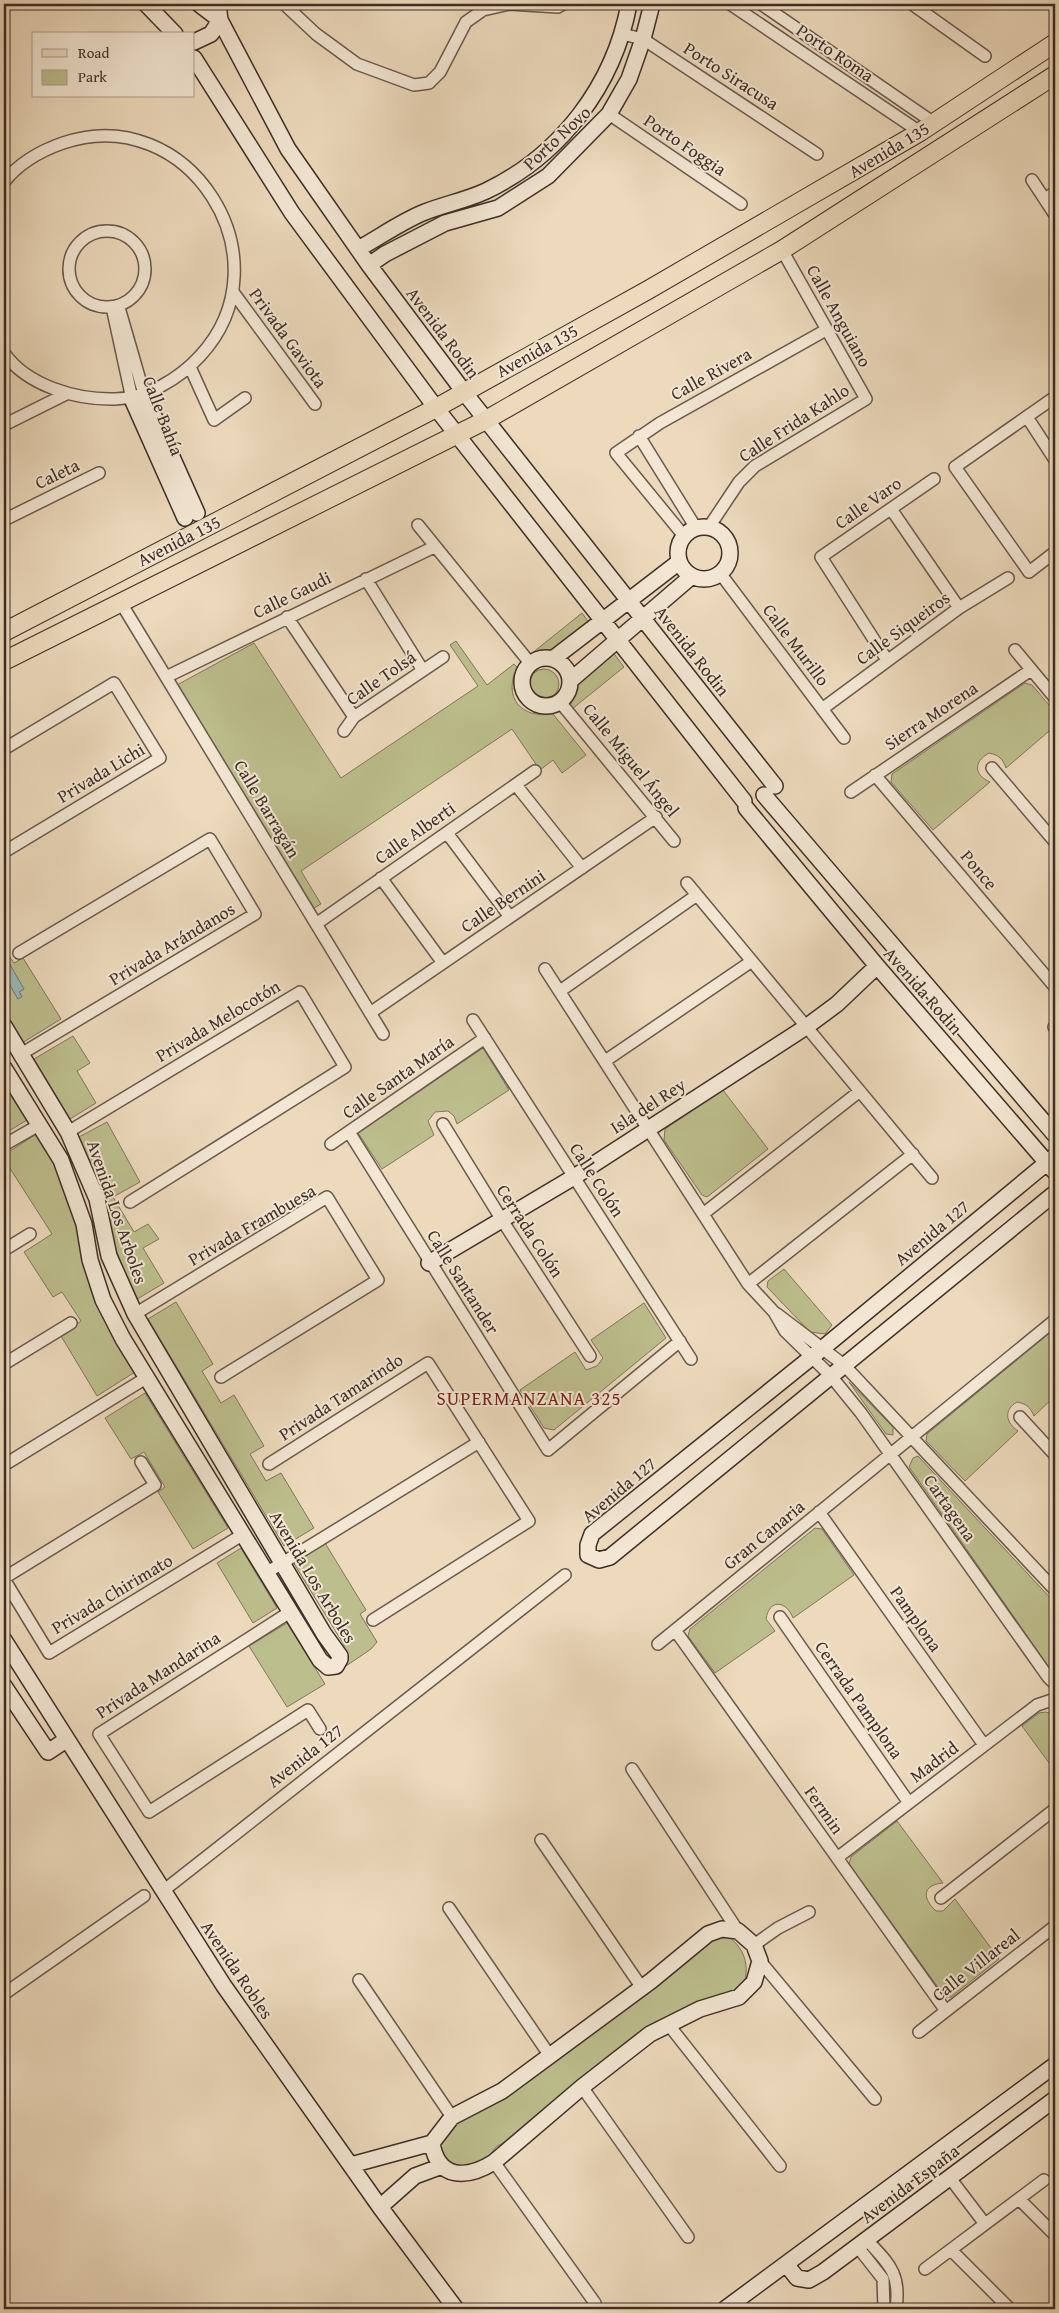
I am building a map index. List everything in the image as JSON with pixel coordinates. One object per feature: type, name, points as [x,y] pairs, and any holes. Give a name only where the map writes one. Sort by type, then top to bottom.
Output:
[{"type":"main road","name":"Avenida 135","points":[[4,632],[156,553],[194,523],[436,408],[648,290],[927,128],[1055,43]]},
{"type":"main road","name":"Avenida 135","points":[[4,661],[486,420],[782,250],[1055,75]]},
{"type":"main road","points":[[142,593],[138,580],[139,575],[156,553]]},
{"type":"street","points":[[146,4],[173,32]]},
{"type":"street","name":"Avenida Rodin","points":[[200,4],[220,20],[288,149],[358,250],[464,392],[629,601],[809,848],[1055,1135]]},
{"type":"street","points":[[195,42],[210,34],[220,20],[218,4]]},
{"type":"street","points":[[284,4],[316,34],[357,64],[414,85],[429,83],[440,72],[466,22],[483,10],[509,4],[558,7],[563,4]]},
{"type":"street","name":"Porto Novo","points":[[358,250],[424,212],[486,191],[533,163],[564,135],[588,103],[608,71],[622,34],[629,4]]},
{"type":"street","name":"Porto Novo","points":[[369,265],[385,254],[445,223],[498,208],[548,176],[609,114],[629,79],[643,40],[652,4]]},
{"type":"street","name":"Porto Roma","points":[[730,4],[890,112],[927,128]]},
{"type":"street","name":"Porto Roma","points":[[761,4],[899,99],[927,128]]},
{"type":"street","points":[[912,4],[985,56]]},
{"type":"street","name":"Porto Siracusa","points":[[622,34],[643,40],[817,154]]},
{"type":"street","name":"Avenida Rodin","points":[[195,60],[292,213],[436,408],[792,864],[877,966],[1052,1164]]},
{"type":"street","points":[[890,112],[899,99]]},
{"type":"street","name":"Porto Foggia","points":[[609,114],[742,204]]},
{"type":"street","points":[[4,182],[13,171],[42,150],[77,138],[114,136],[149,144],[181,162],[208,188],[226,220],[234,255],[233,292],[224,320],[215,337],[190,367],[167,383],[138,396],[103,400],[66,394],[34,380],[4,353]]},
{"type":"street","points":[[1032,180],[1055,215]]},
{"type":"street","points":[[1045,199],[1055,192]]},
{"type":"street","points":[[104,230],[116,231],[128,236],[137,245],[143,256],[145,268],[144,280],[138,291],[130,300],[115,307],[100,307],[88,303],[78,295],[71,285],[68,273],[69,260],[73,249],[81,239],[92,233],[104,230]]},
{"type":"street","name":"Calle Anguiano","points":[[782,250],[866,399]]},
{"type":"street","name":"Privada Gaviota","points":[[233,292],[315,404]]},
{"type":"street","name":"Calle Bahía","points":[[115,307],[138,396],[194,523]]},
{"type":"street","name":"Calle Rivera","points":[[696,530],[616,453],[639,436],[826,330]]},
{"type":"street","points":[[190,367],[214,420],[245,398]]},
{"type":"street","points":[[4,425],[66,394]]},
{"type":"street","points":[[1055,397],[956,467],[1029,572],[1055,552]]},
{"type":"street","name":"Calle Frida Kahlo","points":[[696,530],[754,466],[866,399]]},
{"type":"street","points":[[1027,417],[1055,460]]},
{"type":"street","points":[[639,436],[696,530]]},
{"type":"street","name":"Caleta","points":[[4,520],[99,473]]},
{"type":"street","name":"Calle Varo","points":[[888,660],[821,557],[934,479]]},
{"type":"street","points":[[891,509],[959,608]]},
{"type":"street","points":[[418,525],[530,663]]},
{"type":"street","points":[[696,530],[722,534],[729,547],[728,561],[720,573],[708,579],[692,576],[684,570],[679,562],[678,550],[696,530]]},
{"type":"street","name":"Calle Gaudi","points":[[166,677],[434,546]]},
{"type":"street","points":[[554,658],[679,562]]},
{"type":"street","name":"Calle Murillo","points":[[720,573],[844,738]]},
{"type":"street","points":[[570,680],[692,576]]},
{"type":"street","name":"Calle Siqueiros","points":[[822,709],[959,608],[1008,578]]},
{"type":"street","points":[[366,579],[422,669]]},
{"type":"street","name":"Calle Barragán","points":[[121,603],[383,1034]]},
{"type":"street","points":[[287,617],[354,717]]},
{"type":"street","points":[[1014,650],[1055,698]]},
{"type":"street","name":"Calle Tolsá","points":[[344,731],[354,717],[422,669],[443,657]]},
{"type":"street","points":[[545,657],[554,658],[562,663],[568,671],[570,680],[566,696],[560,702],[544,706],[529,700],[521,685],[524,669],[530,663],[545,657]]},
{"type":"street","name":"Sierra Morena","points":[[851,792],[1031,670]]},
{"type":"street","name":"Privada Lichi","points":[[4,749],[114,683],[160,758],[4,852]]},
{"type":"street","name":"Calle Miguel Ángel","points":[[560,702],[674,841]]},
{"type":"street","points":[[992,768],[1055,842]]},
{"type":"street","name":"Calle Alberti","points":[[316,924],[535,771]]},
{"type":"street","name":"Ponce","points":[[875,775],[1055,987]]},
{"type":"street","points":[[516,784],[582,868]]},
{"type":"street","name":"Calle Bernini","points":[[370,1013],[656,817]]},
{"type":"street","points":[[447,833],[510,917]]},
{"type":"street","name":"Privada Arándanos","points":[[19,953],[210,839],[255,914],[21,1054]]},
{"type":"street","points":[[792,864],[809,848]]},
{"type":"street","points":[[381,878],[443,964]]},
{"type":"street","points":[[687,884],[932,1178]]},
{"type":"street","points":[[560,991],[697,895]]},
{"type":"street","points":[[605,1061],[752,961]]},
{"type":"street","name":"Isla del Rey","points":[[429,1263],[574,1177],[806,1027],[837,1004],[877,966]]},
{"type":"street","points":[[545,969],[748,1284],[774,1312],[818,1352]]},
{"type":"street","name":"Privada Melocotón","points":[[68,1132],[300,992],[345,1068],[130,1202]]},
{"type":"street","name":"Calle Colón","points":[[474,1020],[691,1359]]},
{"type":"street","name":"Avenida Los Arboles","points":[[4,1026],[68,1132],[97,1199],[109,1256],[135,1314],[340,1656],[336,1666],[328,1667],[320,1660],[312,1644],[242,1535],[123,1340],[103,1300],[90,1260],[84,1224],[61,1160],[24,1097],[4,1068]]},
{"type":"street","name":"Calle Santa María","points":[[331,1144],[485,1038]]},
{"type":"street","points":[[24,1097],[40,1087]]},
{"type":"street","points":[[703,1214],[860,1091]]},
{"type":"street","name":"Cerrada Colón","points":[[443,1124],[502,1220],[590,1356]]},
{"type":"street","points":[[4,1146],[39,1125]]},
{"type":"street","name":"Calle Santander","points":[[349,1132],[429,1263],[548,1450],[680,1341]]},
{"type":"street","points":[[748,1284],[913,1154]]},
{"type":"street","name":"Avenida 127","points":[[1052,1164],[592,1534],[588,1545],[588,1555],[599,1560],[610,1556],[1055,1193]]},
{"type":"street","name":"Privada Frambuesa","points":[[135,1314],[327,1197],[378,1280],[221,1377]]},
{"type":"street","points":[[4,1250],[30,1234]]},
{"type":"street","points":[[90,1260],[109,1256]]},
{"type":"street","points":[[912,1437],[1055,1320]]},
{"type":"street","points":[[4,1364],[71,1323]]},
{"type":"street","name":"Cartagena","points":[[818,1352],[844,1365],[1055,1590]]},
{"type":"street","name":"Cartagena","points":[[818,1352],[831,1376],[891,1454],[1048,1677],[1055,1684]]},
{"type":"street","name":"Privada Tamarindo","points":[[269,1464],[428,1363],[529,1521],[373,1620]]},
{"type":"street","points":[[4,1464],[146,1378]]},
{"type":"street","points":[[175,1423],[193,1413]]},
{"type":"street","points":[[1020,1417],[1055,1455]]},
{"type":"street","name":"Gran Canaria","points":[[658,1644],[912,1437]]},
{"type":"street","points":[[266,1573],[479,1442]]},
{"type":"street","name":"Privada Chirimato","points":[[141,1462],[155,1486],[4,1579],[49,1653],[242,1535]]},
{"type":"street","name":"Pamplona","points":[[820,1512],[984,1745]]},
{"type":"street","name":"Avenida 127","points":[[163,1892],[565,1575]]},
{"type":"street","name":"Privada Mandarina","points":[[290,1612],[99,1734],[149,1812],[308,1710],[320,1729]]},
{"type":"street","name":"Cerrada Pamplona","points":[[780,1617],[909,1803]]},
{"type":"street","name":"Fermin","points":[[675,1630],[946,2011]]},
{"type":"street","name":"Avenida Robles","points":[[4,1640],[224,1986],[380,2207],[456,2309]]},
{"type":"street","points":[[4,1686],[48,1752],[66,1740]]},
{"type":"street","name":"Madrid","points":[[837,1858],[1036,1705],[1055,1699]]},
{"type":"street","points":[[632,1769],[738,1931],[754,1945],[760,1961],[875,2098]]},
{"type":"street","points":[[941,1898],[1055,1809]]},
{"type":"street","points":[[541,1840],[642,1988]]},
{"type":"street","points":[[4,1994],[144,1896]]},
{"type":"street","points":[[449,1908],[550,2056]]},
{"type":"street","points":[[754,1945],[778,1928],[809,1912]]},
{"type":"street","name":"Calle Villareal","points":[[918,2032],[1055,1926]]},
{"type":"street","points":[[351,2165],[432,2143],[452,2117],[502,2091],[642,1988],[708,1934],[722,1929],[738,1931]]},
{"type":"street","points":[[432,2143],[435,2156],[442,2166],[461,2175],[479,2172],[494,2162],[582,2087],[668,2024],[700,2009],[739,1997],[754,1982],[760,1961]]},
{"type":"street","points":[[359,1980],[452,2117]]},
{"type":"street","points":[[668,2024],[780,2166]]},
{"type":"street","name":"Avenida España","points":[[724,2309],[1055,2066]]},
{"type":"street","points":[[582,2087],[688,2237]]},
{"type":"street","name":"Avenida España","points":[[786,2264],[797,2278],[809,2280],[862,2243],[1055,2099]]},
{"type":"street","points":[[494,2162],[595,2303]]},
{"type":"street","points":[[380,2207],[415,2176],[442,2166]]},
{"type":"street","points":[[950,2178],[985,2224]]},
{"type":"street","points":[[925,2269],[1044,2180]]},
{"type":"street","points":[[1019,2199],[1055,2235]]},
{"type":"street","points":[[862,2243],[883,2279],[884,2309]]},
{"type":"street","points":[[862,2243],[893,2269],[898,2289],[896,2309]]},
{"type":"street","points":[[951,2250],[1010,2309]]},
{"type":"green space","points":[[582,613],[590,624],[554,653],[531,654]]},
{"type":"green space","points":[[456,641],[487,685],[514,664],[517,667],[512,688],[517,704],[531,713],[541,715],[553,714],[586,755],[562,773],[553,760],[540,770],[512,729],[301,871],[321,904],[314,908],[177,685],[254,643],[341,778],[478,686],[450,645]]},
{"type":"green space","points":[[612,651],[624,667],[572,709],[570,706],[576,691],[576,683]]},
{"type":"green space","points":[[544,669],[555,673],[559,684],[555,695],[544,699],[533,695],[529,684],[533,673]]},
{"type":"green space","points":[[1025,683],[1032,685],[1055,712],[1055,726],[1006,768],[998,756],[989,753],[980,760],[978,772],[990,782],[933,830],[891,782],[892,774]]},
{"type":"green space","points":[[4,949],[14,963],[23,958],[61,1019],[22,1043],[4,1013],[4,975],[18,999],[22,996],[19,992],[24,989],[9,963],[4,966]]},
{"type":"green space","points":[[73,1036],[90,1063],[77,1071],[96,1103],[70,1119],[34,1059]]},
{"type":"green space","points":[[483,1048],[509,1090],[457,1124],[454,1116],[448,1111],[435,1112],[428,1121],[434,1135],[382,1169],[358,1133]]},
{"type":"green space","points":[[4,1083],[27,1120],[4,1134]]},
{"type":"green space","points":[[723,1090],[768,1149],[707,1197],[702,1195],[664,1140],[665,1129]]},
{"type":"green space","points":[[107,1122],[140,1182],[113,1197],[134,1232],[148,1224],[159,1239],[143,1248],[164,1283],[134,1301],[77,1138]]},
{"type":"green space","points":[[38,1133],[54,1163],[75,1221],[87,1274],[97,1306],[135,1372],[97,1396],[61,1336],[81,1321],[62,1292],[53,1297],[24,1252],[52,1234],[4,1159],[4,1155]]},
{"type":"green space","points":[[784,1269],[832,1325],[825,1334],[810,1332],[767,1287],[768,1281]]},
{"type":"green space","points":[[176,1302],[213,1364],[202,1371],[221,1403],[234,1395],[264,1446],[250,1454],[266,1481],[281,1473],[314,1528],[284,1546],[148,1319]]},
{"type":"green space","points":[[644,1303],[666,1338],[554,1430],[544,1428],[520,1390],[575,1352],[586,1370],[597,1366],[603,1358],[591,1340]]},
{"type":"green space","points":[[1051,1332],[1055,1333],[1055,1396],[1034,1416],[1026,1405],[1017,1402],[1013,1405],[1008,1416],[1011,1424],[1018,1431],[965,1481],[926,1441],[927,1434]]},
{"type":"green space","points":[[849,1382],[893,1427],[893,1435],[886,1434]]},
{"type":"green space","points":[[145,1393],[228,1528],[193,1549],[158,1492],[165,1487],[144,1452],[131,1459],[105,1418]]},
{"type":"green space","points":[[918,1456],[1055,1603],[1055,1672],[1051,1670],[909,1467],[913,1458]]},
{"type":"green space","points":[[815,1528],[822,1529],[854,1575],[793,1618],[790,1612],[782,1605],[774,1605],[770,1608],[766,1619],[775,1631],[715,1673],[688,1636],[690,1629]]},
{"type":"green space","points":[[325,1543],[366,1610],[360,1614],[377,1642],[371,1649],[346,1666],[343,1661],[344,1645],[293,1562]]},
{"type":"green space","points":[[241,1548],[277,1608],[253,1623],[217,1563]]},
{"type":"green space","points":[[287,1623],[325,1684],[287,1707],[249,1646]]},
{"type":"green space","points":[[1046,1712],[1055,1715],[1055,1771],[1022,1726],[1039,1713]]},
{"type":"green space","points":[[897,1821],[943,1883],[931,1886],[928,1889],[926,1893],[931,1906],[936,1911],[943,1911],[955,1899],[999,1959],[951,1997],[945,1997],[849,1864],[851,1857]]},
{"type":"green space","points":[[726,1934],[738,1946],[745,1959],[746,1973],[743,1989],[667,2017],[622,2046],[515,2136],[496,2147],[487,2159],[462,2171],[445,2164],[435,2146],[447,2116],[480,2106],[710,1936]]},
{"type":"water","points":[[9,963],[24,989],[19,992],[22,997],[18,999],[4,975],[4,966]]},
{"type":"district","name":"SUPERMANZANA 325","points":[[529,1398]]}]
